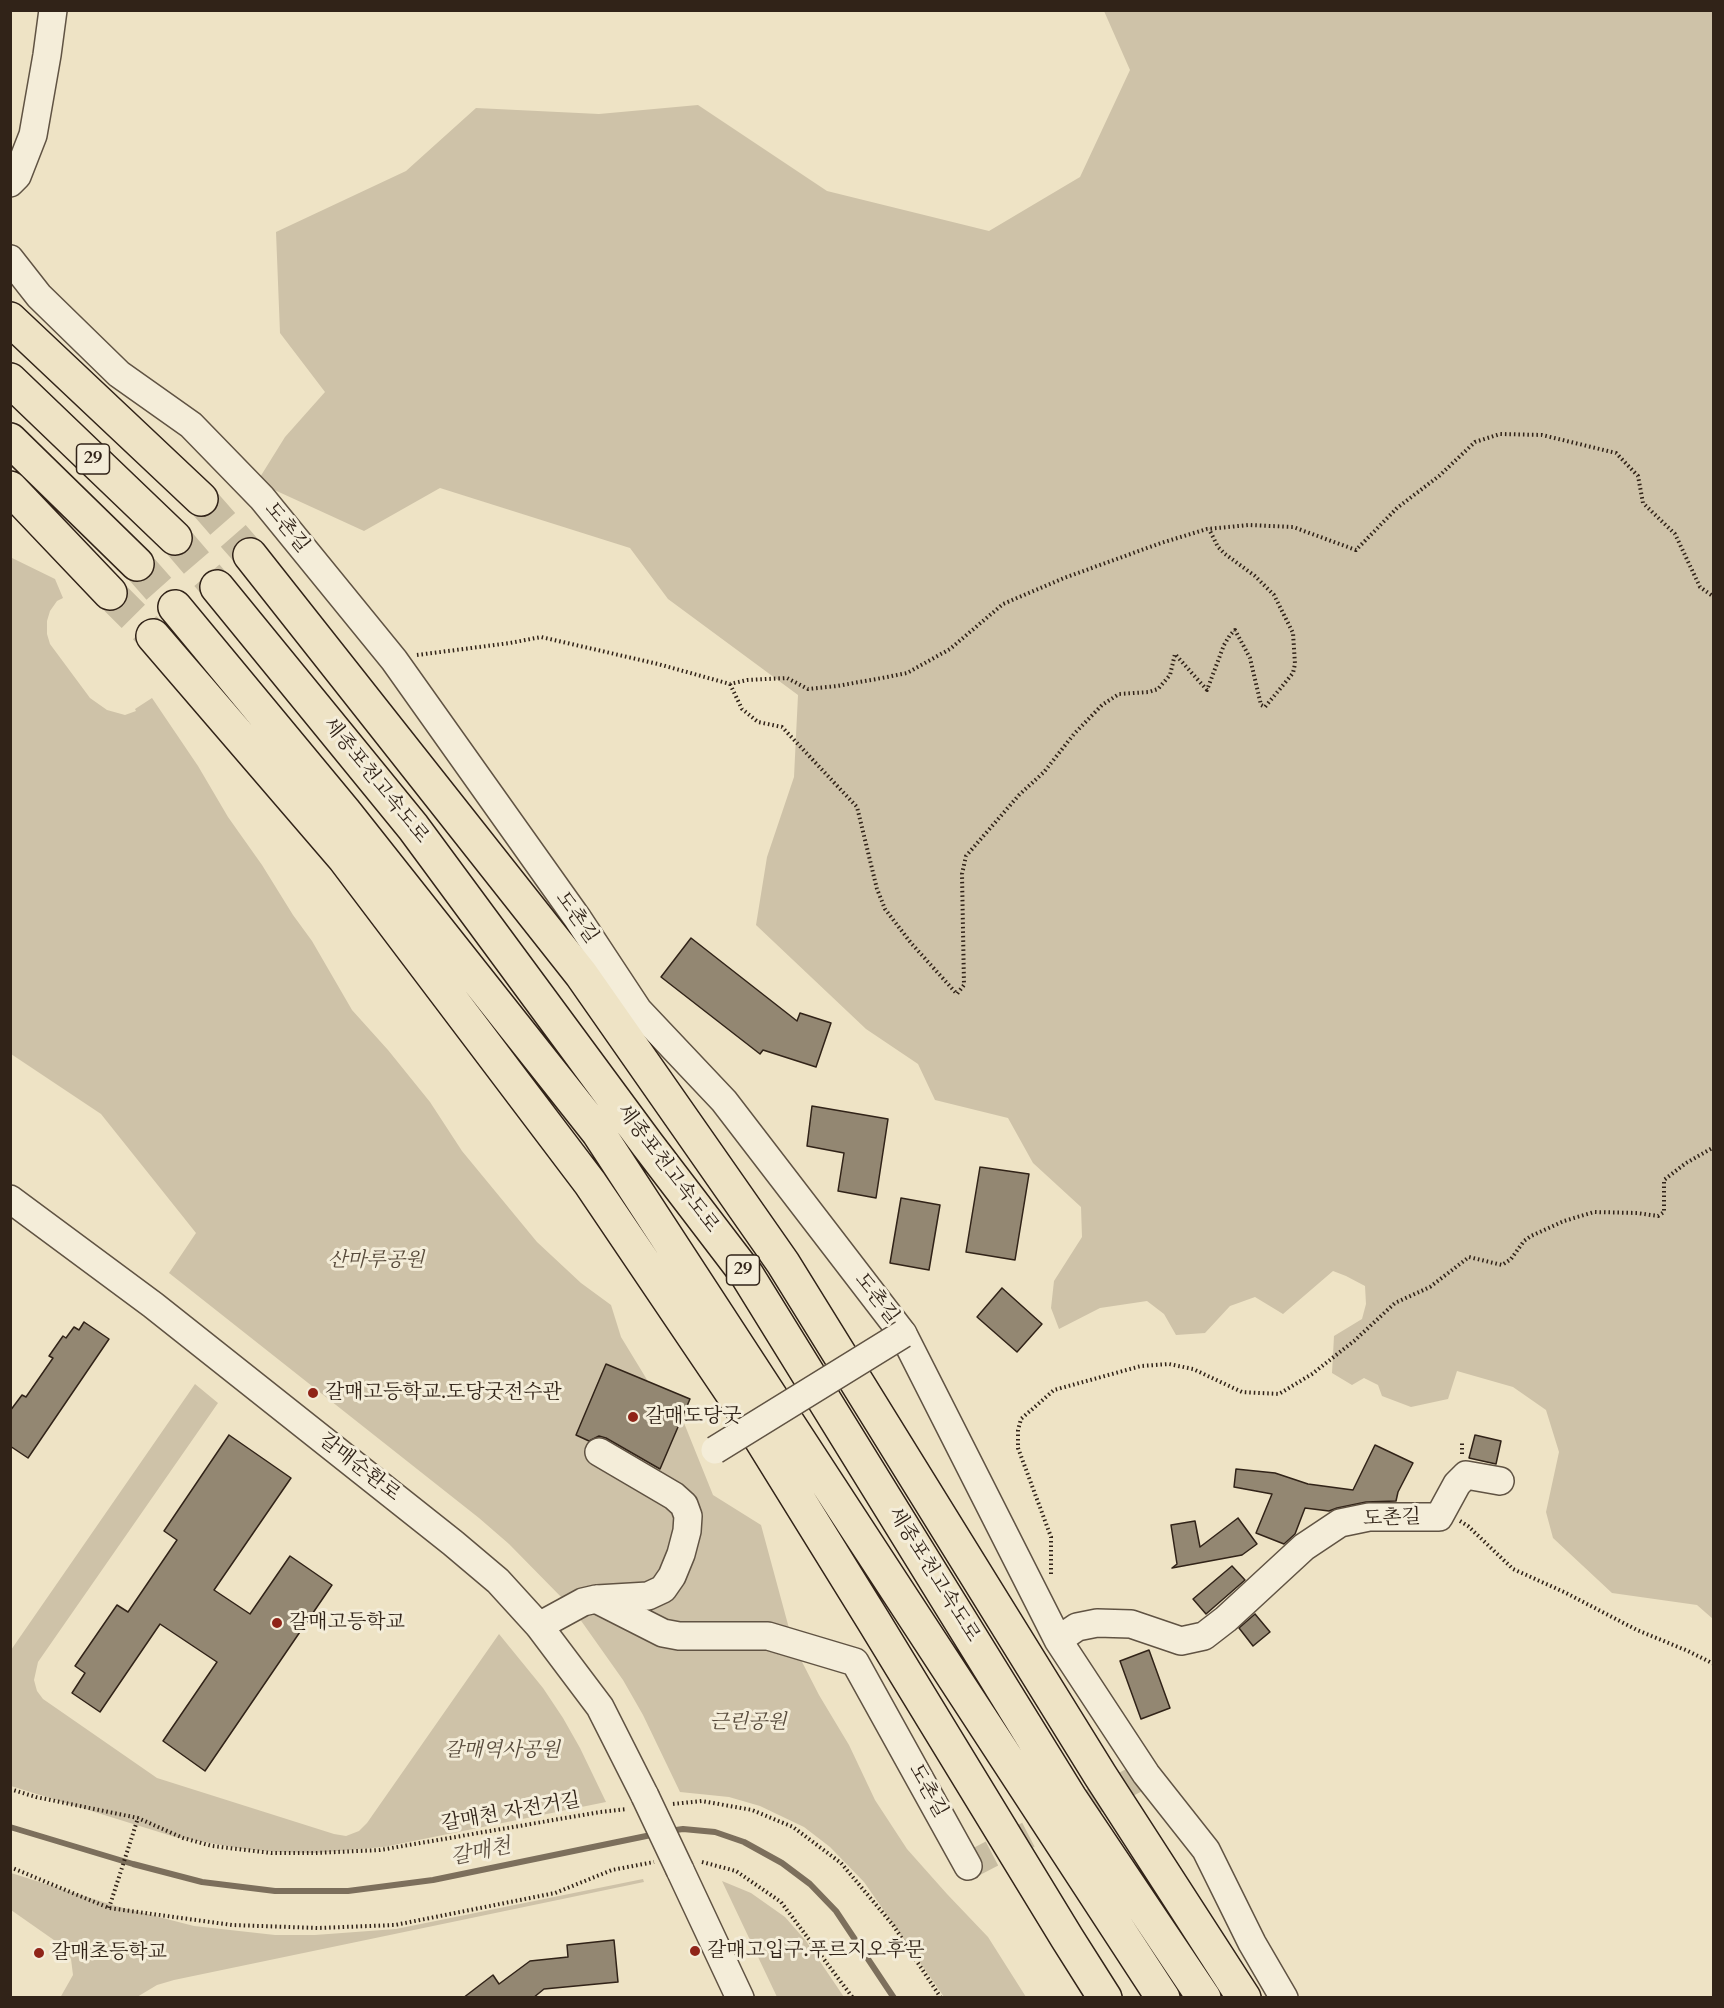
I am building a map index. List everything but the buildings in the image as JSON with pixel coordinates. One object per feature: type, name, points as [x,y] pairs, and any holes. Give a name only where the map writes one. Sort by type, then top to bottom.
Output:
[{"type":"highway","points":[[10,319],[201,499]]},
{"type":"highway","name":"29","points":[[10,380],[175,538]]},
{"type":"highway","name":"29","points":[[10,440],[137,564]]},
{"type":"highway","points":[[10,488],[110,593]]},
{"type":"highway","points":[[250,555],[581,974],[777,1254],[1100,1775],[1244,1998]]},
{"type":"highway","name":"세종포천고속도로","points":[[217,586],[413,827],[647,1144],[747,1275],[1070,1798],[1204,1998]]},
{"type":"highway","name":"세종포천고속도로","points":[[174,607],[344,811],[598,1132],[1163,1998]]},
{"type":"highway","points":[[153,636],[344,858],[590,1183],[738,1402],[1105,1998]]},
{"type":"street","points":[[10,183],[17,176],[33,135],[53,10]]},
{"type":"street","name":"도촌길","points":[[10,259],[39,296],[119,374],[191,425],[262,498],[397,663],[578,919],[639,1010],[724,1101],[903,1334],[1058,1640],[1146,1774],[1206,1850],[1252,1943],[1284,1998]]},
{"type":"street","name":"갈매순환로","points":[[10,1199],[153,1305],[498,1581],[539,1626],[600,1707],[677,1864]]},
{"type":"street","points":[[715,1450],[903,1334]]},
{"type":"street","points":[[539,1626],[583,1602],[648,1596],[663,1589],[672,1576],[681,1554],[688,1516],[684,1505],[674,1496],[598,1452]]},
{"type":"street","name":"도촌길","points":[[1058,1640],[1077,1627],[1097,1623],[1131,1624],[1181,1641],[1204,1636],[1226,1619],[1304,1547],[1340,1523],[1369,1517],[1439,1517],[1457,1485],[1466,1475],[1500,1481]]},
{"type":"street","name":"도촌길","points":[[596,1599],[663,1633],[679,1636],[768,1636],[855,1662],[968,1866]]},
{"type":"street","points":[[677,1864],[740,1998]]},
{"type":"path","points":[[397,663],[414,655],[541,638],[658,664],[730,684],[747,680],[787,678],[808,689],[907,673],[950,649],[1004,604],[1064,578],[1161,543],[1209,529],[1249,525],[1293,527],[1356,550],[1397,508],[1439,476],[1475,442],[1500,434],[1542,435],[1616,453],[1638,476],[1643,503],[1674,534],[1700,587],[1713,597]]},
{"type":"path","points":[[730,684],[742,709],[758,722],[782,727],[857,807],[877,889],[885,909],[911,943],[957,994],[964,985],[962,874],[966,856],[1102,705],[1119,694],[1158,690],[1170,675],[1175,654],[1207,690],[1224,645],[1235,630],[1250,658],[1261,705],[1265,707],[1293,673],[1293,633],[1274,595],[1255,576],[1218,547],[1209,529]]},
{"type":"path","points":[[1051,1576],[1051,1538],[1018,1448],[1018,1430],[1021,1419],[1054,1390],[1142,1366],[1169,1364],[1193,1369],[1242,1392],[1279,1394],[1312,1374],[1354,1341],[1395,1303],[1430,1287],[1469,1257],[1502,1265],[1511,1259],[1524,1241],[1531,1236],[1564,1221],[1594,1212],[1658,1216],[1664,1212],[1664,1180],[1713,1146]]},
{"type":"path","points":[[1439,1517],[1455,1518],[1468,1526],[1513,1569],[1564,1592],[1637,1630],[1713,1664]]},
{"type":"path","name":"갈매천 자전거길","points":[[10,1789],[36,1797],[138,1818],[183,1838],[212,1846],[271,1853],[380,1850],[649,1803],[702,1801],[752,1810],[793,1827],[841,1863],[893,1925],[941,1998]]},
{"type":"path","points":[[109,1908],[138,1818]]},
{"type":"path","points":[[10,1867],[109,1908],[232,1925],[318,1928],[395,1925],[555,1893],[612,1869],[677,1864],[736,1871],[781,1902],[853,1998]]},
{"type":"green space","points":[[1104,11],[1713,11],[1713,1619],[1697,1605],[1612,1593],[1553,1538],[1546,1512],[1559,1452],[1546,1410],[1513,1387],[1457,1371],[1448,1399],[1411,1407],[1382,1396],[1378,1385],[1364,1378],[1352,1385],[1332,1373],[1334,1336],[1362,1319],[1366,1304],[1365,1286],[1346,1276],[1333,1271],[1283,1314],[1255,1297],[1230,1306],[1205,1333],[1176,1335],[1164,1314],[1147,1301],[1100,1308],[1059,1329],[1051,1308],[1054,1281],[1082,1237],[1081,1207],[1033,1163],[1008,1118],[935,1100],[918,1064],[866,1029],[756,925],[767,857],[794,777],[798,695],[668,599],[630,548],[440,488],[364,531],[257,482],[285,437],[325,392],[280,333],[276,232],[406,171],[476,108],[599,114],[698,105],[827,191],[989,231],[1080,177],[1130,70]]},
{"type":"green space","name":"산마루공원","points":[[10,557],[55,579],[63,598],[57,601],[50,611],[47,634],[50,644],[90,698],[107,710],[125,715],[136,711],[135,709],[152,698],[198,766],[228,817],[312,941],[352,1010],[430,1102],[462,1151],[537,1242],[581,1283],[611,1305],[621,1337],[649,1383],[679,1397],[688,1413],[684,1423],[713,1495],[761,1525],[790,1632],[763,1628],[680,1628],[663,1623],[636,1610],[640,1605],[668,1594],[676,1582],[692,1538],[696,1521],[694,1507],[688,1497],[607,1451],[605,1447],[593,1459],[672,1504],[678,1514],[679,1525],[676,1549],[667,1571],[659,1584],[653,1588],[636,1592],[589,1591],[574,1596],[566,1602],[509,1544],[479,1518],[169,1273],[196,1233],[101,1114],[11,1054]]},
{"type":"green space","name":"갈매역사공원","points":[[195,1384],[218,1403],[38,1662],[34,1680],[37,1691],[43,1699],[157,1778],[346,1836],[359,1831],[367,1823],[499,1634],[543,1688],[563,1718],[606,1802],[384,1847],[314,1853],[244,1849],[175,1837],[11,1786],[11,1650]]},
{"type":"green space","name":"근린공원","points":[[588,1610],[764,1646],[799,1656],[849,1745],[875,1800],[907,1849],[988,1937],[1026,1997],[944,1997],[864,1882],[830,1847],[804,1827],[760,1806],[729,1797],[680,1792],[643,1715],[623,1680],[577,1615]]},
{"type":"green space","points":[[11,1873],[116,1906],[194,1926],[275,1935],[315,1935],[396,1929],[643,1879],[644,1882],[174,1980],[157,1985],[137,1997],[60,1998],[73,1975],[71,1959],[61,1945],[11,1910]]},
{"type":"green space","points":[[722,1881],[751,1893],[785,1917],[806,1941],[844,1997],[777,1997]]},
{"type":"waterway","name":"갈매천","points":[[10,1827],[202,1882],[275,1891],[348,1891],[433,1880],[656,1834]]},
{"type":"waterway","name":"갈매천","points":[[669,1831],[683,1829],[715,1832],[744,1842],[782,1863],[810,1884],[836,1911],[894,1998]]},
{"type":"tunnel","points":[[201,499],[250,555]]},
{"type":"tunnel","points":[[175,538],[217,587]]},
{"type":"tunnel","points":[[137,564],[175,607]]},
{"type":"tunnel","points":[[110,593],[153,636]]},
{"type":"tunnel","points":[[968,1866],[1146,1774]]},
{"type":"place","name":"갈매고등학교.도당굿전수관","points":[[313,1393]]},
{"type":"place","name":"갈매도당굿","points":[[633,1417]]},
{"type":"place","name":"갈매고등학교","points":[[277,1623]]},
{"type":"place","name":"갈매고입구.푸르지오후문","points":[[695,1951]]},
{"type":"place","name":"갈매초등학교","points":[[39,1953]]}]
